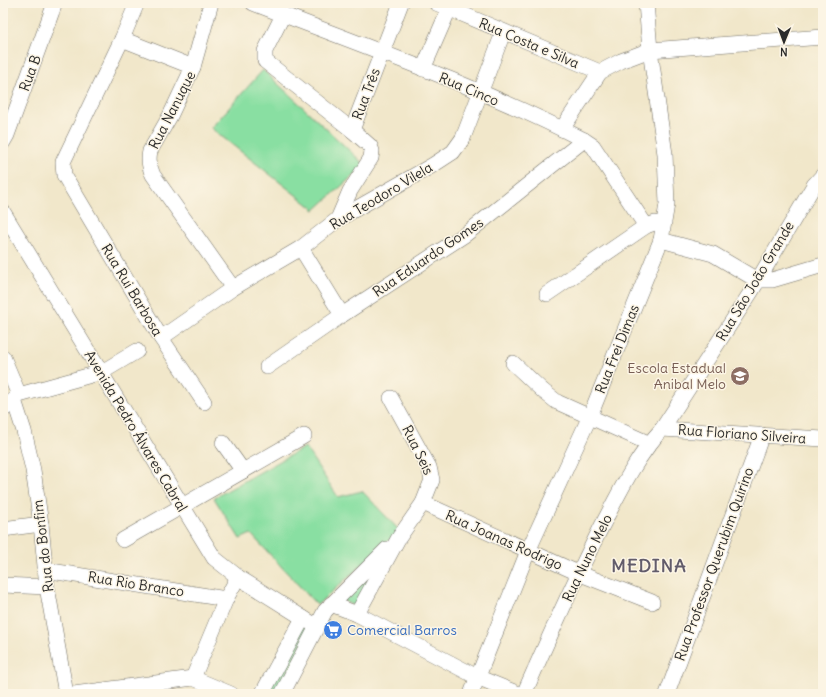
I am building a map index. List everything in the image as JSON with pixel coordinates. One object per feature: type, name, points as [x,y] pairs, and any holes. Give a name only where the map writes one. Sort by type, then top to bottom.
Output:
[{"type":"street","name":"Rua B","points":[[3,142],[7,135],[55,3]]},
{"type":"street","points":[[137,3],[122,39],[193,67]]},
{"type":"street","name":"Rua Nanuque","points":[[211,3],[193,67],[170,116],[150,151],[150,168],[153,175],[233,288]]},
{"type":"street","name":"Rua Cinco","points":[[253,3],[382,52],[480,93],[584,140],[593,146],[646,226]]},
{"type":"street","name":"Rua Três","points":[[338,219],[350,191],[371,158],[372,152],[370,146],[352,130],[402,3]]},
{"type":"street","name":"Rua Frei Dimas","points":[[471,694],[528,551],[590,416],[661,240],[666,219],[667,204],[665,154],[650,50],[646,3]]},
{"type":"street","points":[[423,69],[442,6]]},
{"type":"street","name":"Rua Costa e Silva","points":[[442,6],[503,33],[600,72]]},
{"type":"street","points":[[283,14],[265,51],[265,61],[352,130]]},
{"type":"street","name":"Rua Teodoro Vilela","points":[[161,338],[233,288],[301,248],[338,219],[453,152],[463,138],[503,33]]},
{"type":"street","points":[[562,129],[600,72],[621,61],[650,50],[823,37]]},
{"type":"street","name":"Rua Rui Barbosa","points":[[122,39],[63,162],[64,175],[161,338],[204,402]]},
{"type":"street","name":"Rua Eduardo Gomes","points":[[267,367],[342,315],[466,234],[584,140]]},
{"type":"street","name":"Rua São João Grande","points":[[662,429],[757,280],[814,185],[823,175]]},
{"type":"street","name":"Avenida Pedro Álvares Cabral","points":[[3,212],[102,372],[181,507],[214,558],[238,578],[316,626]]},
{"type":"street","points":[[548,294],[646,226],[666,219]]},
{"type":"street","points":[[661,240],[713,254],[757,280],[772,280],[823,265]]},
{"type":"street","points":[[301,248],[342,315]]},
{"type":"street","points":[[9,404],[102,372],[137,351]]},
{"type":"street","name":"Rua do Bonfim","points":[[3,356],[9,404],[24,431],[33,470],[41,524],[47,586],[66,694]]},
{"type":"street","points":[[513,363],[557,402],[648,443]]},
{"type":"street","name":"Rua Seis","points":[[391,398],[431,473],[432,480],[423,503],[398,539]]},
{"type":"street","name":"Rua Floriano Silveira","points":[[662,429],[823,439]]},
{"type":"street","name":"Rua Nuno Melo","points":[[524,694],[578,572],[624,484],[648,443],[662,429]]},
{"type":"street","name":"Rua Professor Querubim Quirino","points":[[667,694],[762,435]]},
{"type":"street","points":[[123,540],[304,436]]},
{"type":"street","points":[[223,443],[243,471]]},
{"type":"street","name":"Rua Joanas Rodrigo","points":[[423,503],[528,551],[652,602]]},
{"type":"street","points":[[3,529],[41,524]]},
{"type":"street","points":[[282,694],[316,626],[331,604],[398,539]]},
{"type":"street","points":[[357,614],[398,539]]},
{"type":"street","name":"Rua Rio Branco","points":[[45,570],[226,599]]},
{"type":"street","points":[[193,678],[226,599],[238,578]]},
{"type":"street","points":[[3,585],[47,586]]},
{"type":"street","points":[[331,604],[357,614],[477,677],[519,694]]},
{"type":"street","points":[[262,694],[303,618]]},
{"type":"street","points":[[74,694],[193,678],[231,694]]},
{"type":"green space","points":[[263,70],[365,165],[315,210],[211,128]]},
{"type":"green space","points":[[305,447],[338,497],[362,491],[400,531],[317,605],[251,534],[240,539],[214,498]]},
{"type":"green space","points":[[378,564],[354,606],[340,599]]},
{"type":"green space","points":[[302,624],[310,628],[277,694],[265,694]]},
{"type":"place","name":"Escola Estadual Anibal Melo","points":[[740,376]]},
{"type":"place","name":"Comercial Barros","points":[[333,630]]},
{"type":"district","name":"MEDINA","points":[[649,566]]}]
